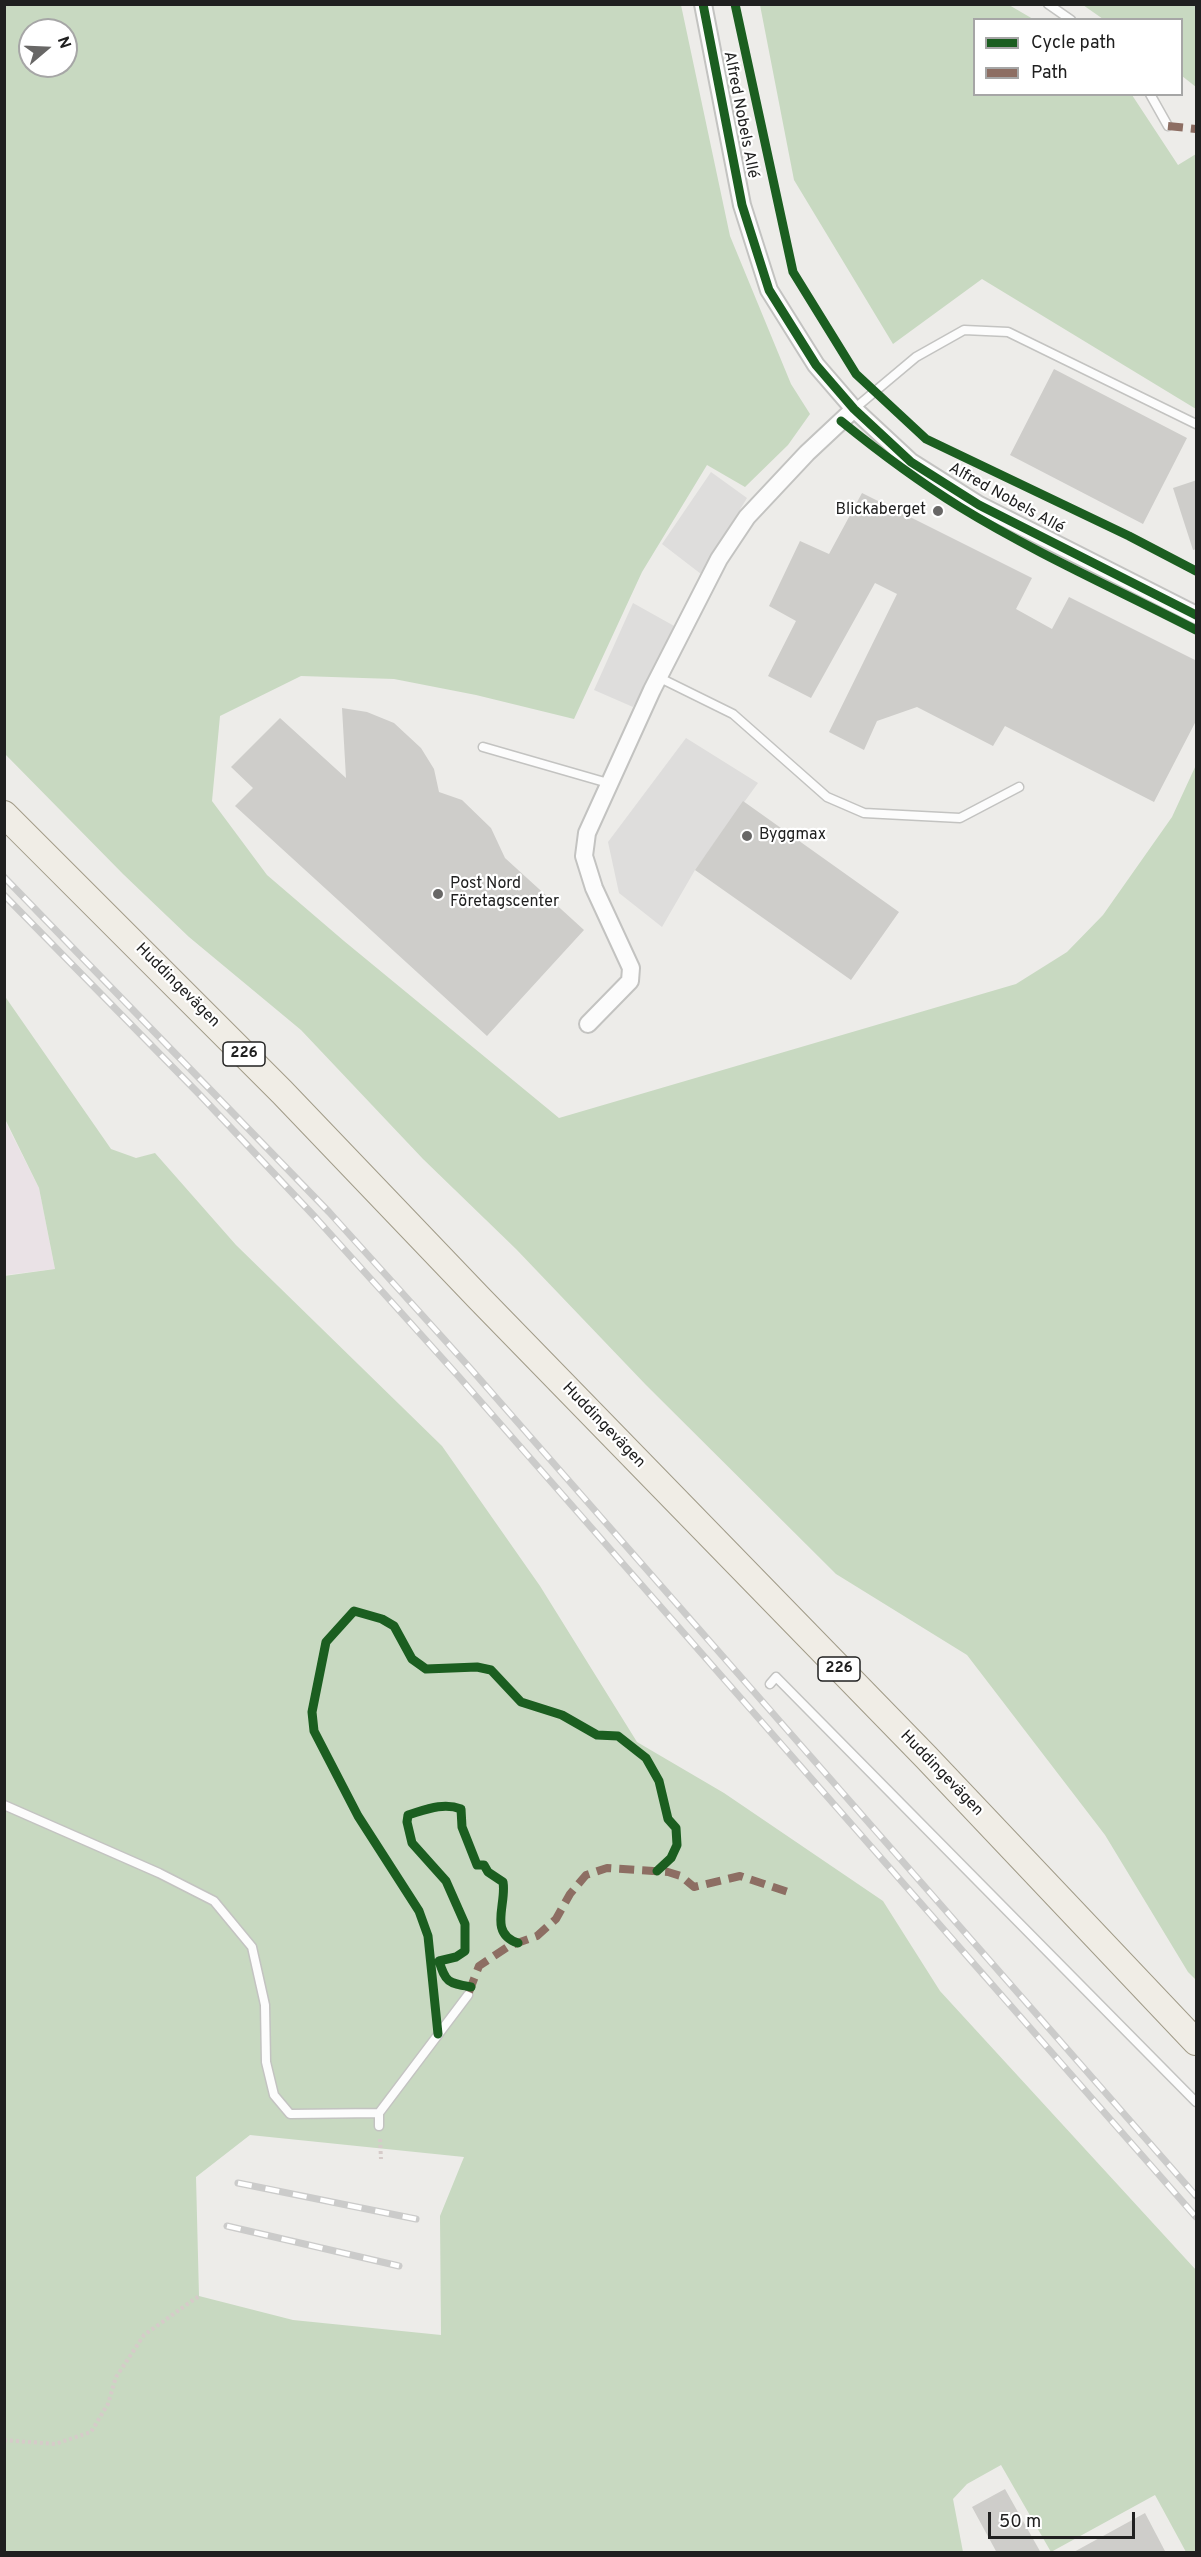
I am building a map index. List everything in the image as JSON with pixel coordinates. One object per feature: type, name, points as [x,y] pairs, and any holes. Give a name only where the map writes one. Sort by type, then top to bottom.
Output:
[{"type":"main road","name":"Huddingevägen","points":[[4,814],[282,1092],[926,1757],[1197,2042]]},
{"type":"street","name":"Alfred Nobels Allé","points":[[703,4],[742,206],[769,290],[816,365],[854,409],[911,462],[979,505],[1197,615]]},
{"type":"street","points":[[588,1024],[630,981],[631,968],[594,888],[584,856],[587,833],[608,783],[658,678],[719,559],[747,517],[807,453],[854,409]]},
{"type":"lane","points":[[1048,4],[1068,18]]},
{"type":"lane","points":[[1151,96],[1168,126]]},
{"type":"lane","points":[[854,409],[916,357],[964,330],[1008,332],[1197,424]]},
{"type":"lane","points":[[658,678],[733,714],[827,797],[864,813],[960,818],[1019,787]]},
{"type":"lane","points":[[483,747],[608,783]]},
{"type":"lane","points":[[770,1684],[776,1677],[1197,2102]]},
{"type":"lane","points":[[4,1805],[159,1873],[214,1900],[252,1947],[266,2005],[266,2062],[274,2095],[290,2114],[379,2113]]},
{"type":"lane","points":[[379,2126],[379,2113],[468,1995]]},
{"type":"path","points":[[379,2126],[381,2159]]},
{"type":"path","points":[[4,2440],[55,2444],[91,2432],[108,2404],[116,2377],[144,2335],[199,2296]]},
{"type":"shaded area","points":[[711,472],[747,498],[701,574],[662,544]]},
{"type":"shaded area","points":[[633,603],[676,627],[633,707],[594,690]]},
{"type":"shaded area","points":[[686,738],[758,783],[695,870],[662,927],[619,893],[608,842]]},
{"type":"shaded area","points":[[4,1119],[39,1188],[55,1269],[5,1275]]},
{"type":"green space","points":[[4,5],[681,5],[730,236],[791,384],[810,414],[788,445],[745,487],[707,465],[642,572],[574,719],[476,695],[394,679],[301,676],[220,716],[212,801],[267,875],[559,1118],[1016,984],[1067,952],[1103,915],[1172,817],[1196,765],[1196,1980],[1188,1972],[1105,1835],[967,1655],[836,1574],[646,1385],[516,1249],[423,1159],[301,1030],[189,937],[123,874],[5,754]]},
{"type":"green space","points":[[760,5],[1009,5],[1031,18],[973,18],[973,96],[1133,96],[1178,165],[1196,154],[1196,409],[982,279],[893,344],[794,180]]},
{"type":"green space","points":[[1083,5],[1196,5],[1196,87],[1183,77],[1183,18],[1102,18]]},
{"type":"green space","points":[[4,995],[111,1149],[136,1158],[155,1153],[236,1245],[442,1446],[540,1586],[637,1742],[724,1793],[883,1901],[940,1991],[1196,2270],[1196,2552],[1186,2552],[1155,2495],[1051,2552],[1001,2465],[967,2484],[953,2499],[963,2552],[5,2552],[4,1276],[55,1269],[39,1188],[5,1119]],"holes":[[[250,2135],[464,2157],[440,2216],[441,2335],[293,2320],[199,2296],[196,2177]]]},
{"type":"building","points":[[1054,369],[1187,438],[1143,524],[1010,455]]},
{"type":"building","points":[[1197,480],[1197,549],[1193,550],[1173,488]]},
{"type":"building","points":[[862,493],[1032,578],[1016,609],[1052,629],[1069,597],[1197,661],[1197,719],[1154,802],[1005,726],[993,746],[917,707],[877,721],[864,750],[829,732],[897,594],[875,583],[811,698],[768,676],[796,621],[769,606],[800,541],[829,554]]},
{"type":"building","name":"Post Nord Företagscenter","points":[[342,708],[367,712],[394,723],[421,748],[434,769],[439,792],[462,800],[491,828],[505,858],[584,930],[487,1036],[235,806],[253,788],[231,767],[280,718],[346,778]]},
{"type":"building","points":[[743,801],[899,912],[851,980],[695,870]]},
{"type":"building","points":[[1005,2489],[1041,2553],[997,2553],[972,2507]]},
{"type":"building","points":[[1145,2513],[1166,2553],[1072,2553]]},
{"type":"railway","points":[[4,877],[329,1212],[470,1368],[1196,2196]]},
{"type":"railway","points":[[4,895],[199,1094],[315,1217],[460,1378],[1196,2217]]},
{"type":"railway","points":[[238,2183],[416,2219]]},
{"type":"railway","points":[[227,2226],[399,2266]]},
{"type":"marked path","points":[[1168,126],[1196,129]]},
{"type":"marked path","points":[[469,1992],[479,1966],[509,1946],[537,1936],[556,1919],[570,1894],[586,1875],[607,1868],[668,1872],[681,1876],[694,1887],[740,1876],[788,1892]]},
{"type":"cycle path","points":[[703,4],[742,205],[769,290],[816,365],[854,409],[911,462],[979,505],[1196,615]]},
{"type":"cycle path","points":[[735,4],[793,272],[856,374],[926,439],[1129,536],[1196,571]]},
{"type":"cycle path","points":[[841,421],[914,477],[988,524],[1196,630]]},
{"type":"cycle path","points":[[438,2034],[428,1936],[419,1911],[358,1816],[314,1731],[312,1712],[326,1642],[354,1611],[382,1619],[394,1626],[412,1659],[426,1669],[477,1667],[491,1670],[521,1702],[562,1715],[597,1735],[618,1736],[646,1758],[659,1781],[668,1819],[676,1828],[677,1845],[671,1858],[657,1871]]},
{"type":"cycle path","points":[[471,1987],[449,1981],[441,1968],[439,1961],[456,1957],[465,1951],[465,1924],[446,1881],[412,1843],[407,1822],[408,1815],[448,1806],[461,1809],[462,1827],[477,1865],[484,1865],[488,1872],[503,1882],[501,1925],[509,1938],[518,1943]]},
{"type":"place","name":"Blickaberget","points":[[938,511]]},
{"type":"place","name":"Byggmax","points":[[747,836]]},
{"type":"place","name":"Post Nord Företagscenter","points":[[438,894]]}]
